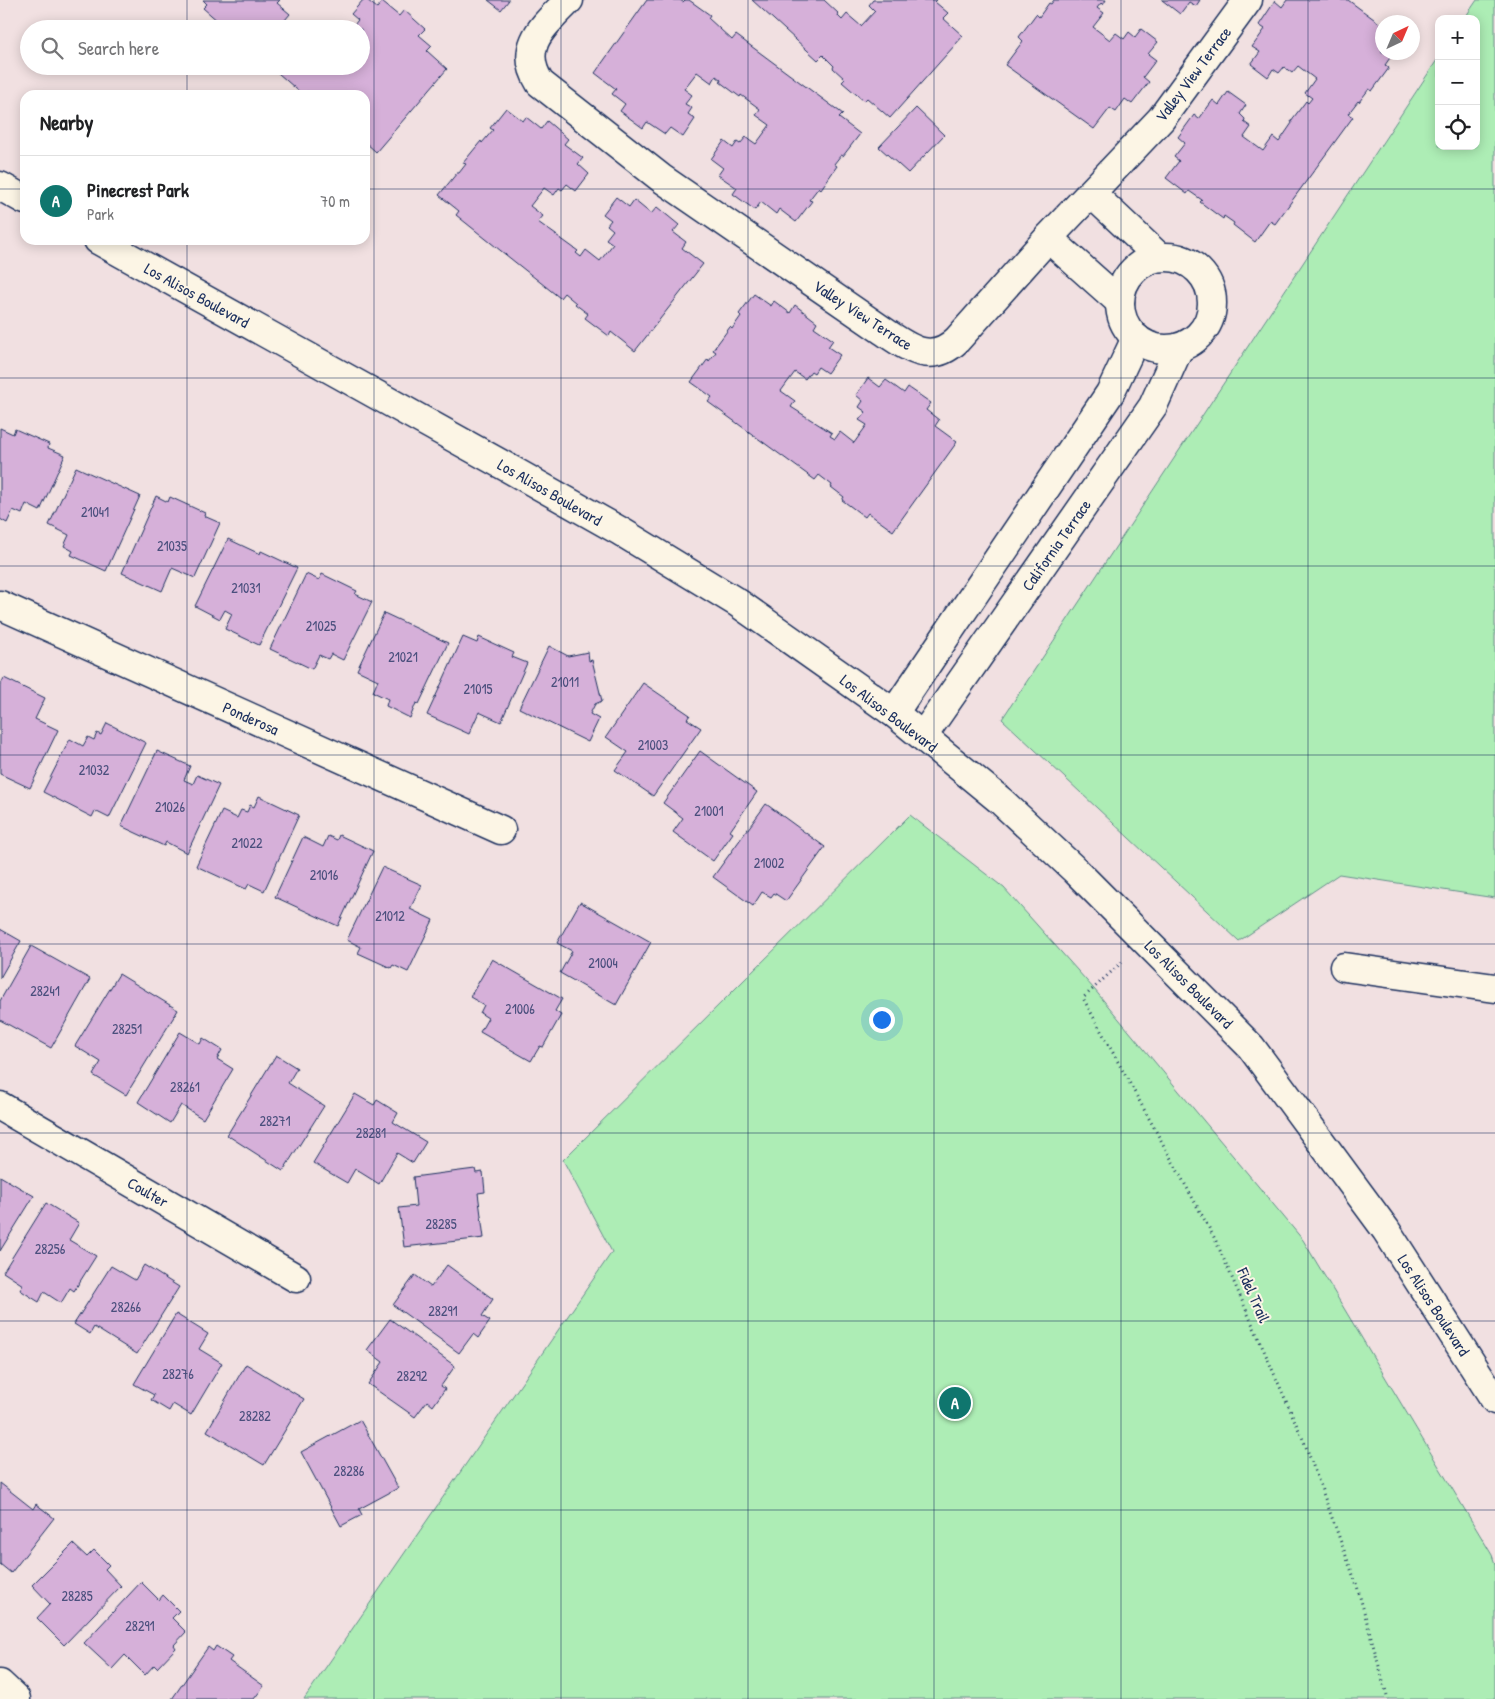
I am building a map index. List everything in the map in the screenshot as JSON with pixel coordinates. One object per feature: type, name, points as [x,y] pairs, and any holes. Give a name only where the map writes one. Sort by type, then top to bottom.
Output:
[{"type":"street","name":"Valley View Terrace","points":[[569,0],[538,33],[532,45],[533,72],[540,83],[661,178],[915,350],[926,353],[938,352],[949,348],[1048,238],[1092,194],[1161,119],[1248,0]]},
{"type":"street","points":[[0,186],[20,197]]},
{"type":"street","points":[[1092,194],[1159,258]]},
{"type":"street","points":[[1048,238],[1120,302]]},
{"type":"street","name":"Los Alisos Boulevard","points":[[107,245],[620,531],[738,603],[894,713],[923,736],[1001,801],[1076,871],[1251,1047],[1386,1230],[1495,1400]]},
{"type":"street","points":[[1159,258],[1174,258],[1188,263],[1200,273],[1209,286],[1212,301],[1210,316],[1204,330],[1193,341],[1179,348],[1164,349],[1149,346],[1136,338],[1127,328],[1122,316],[1120,302],[1123,286],[1131,273],[1144,263],[1159,258]]},
{"type":"street","points":[[894,713],[1110,393],[1136,338]]},
{"type":"street","name":"California Terrace","points":[[923,736],[1153,406],[1179,348]]},
{"type":"street","name":"Ponderosa","points":[[0,606],[501,830]]},
{"type":"street","points":[[1344,967],[1495,988]]},
{"type":"street","name":"Coulter","points":[[0,1106],[296,1278]]},
{"type":"street","points":[[0,1684],[16,1699]]},
{"type":"path","name":"Fidel Trail","points":[[1145,940],[1083,998],[1215,1239],[1305,1444],[1357,1586],[1388,1699]]},
{"type":"green space","points":[[1477,0],[1495,0],[1495,898],[1339,874],[1239,941],[1002,719],[1435,63],[1435,150],[1480,150],[1480,15],[1467,15]]},
{"type":"green space","points":[[910,815],[1004,888],[1094,989],[1303,1240],[1492,1555],[1495,1564],[1495,1699],[304,1699],[612,1252],[563,1160]]},
{"type":"building","points":[[203,0],[280,0],[277,3],[290,14],[285,20],[217,20],[203,8],[207,4]]},
{"type":"building","points":[[363,0],[367,0],[377,8],[382,2],[399,16],[404,10],[425,29],[419,35],[432,46],[427,51],[447,69],[376,152],[370,147],[370,90],[297,90],[280,75],[370,75],[370,20],[358,20],[351,14]]},
{"type":"building","points":[[488,0],[509,0],[501,10]]},
{"type":"building","points":[[647,0],[680,0],[683,2],[689,0],[710,15],[708,18],[732,40],[736,35],[843,114],[839,118],[860,134],[843,156],[841,155],[834,164],[837,166],[821,189],[819,187],[809,200],[812,201],[796,222],[779,209],[776,214],[761,202],[755,210],[733,194],[737,188],[718,175],[723,168],[711,159],[724,141],[733,148],[737,142],[740,144],[746,137],[756,144],[770,125],[756,115],[760,109],[720,82],[721,80],[716,76],[712,83],[697,72],[684,89],[692,95],[685,104],[692,108],[688,114],[695,119],[683,137],[670,128],[665,134],[647,122],[643,128],[620,111],[625,104],[612,94],[616,89],[595,73]]},
{"type":"building","points":[[752,0],[824,0],[839,14],[838,16],[842,20],[847,14],[861,26],[875,11],[869,5],[873,0],[937,0],[935,2],[948,13],[943,18],[963,36],[890,118],[867,98],[864,101],[842,82],[845,79],[823,55],[818,60]]},
{"type":"building","points":[[1054,0],[1106,0],[1103,5],[1101,3],[1097,8],[1104,13],[1093,27],[1110,40],[1116,33],[1124,39],[1129,32],[1135,37],[1141,29],[1158,42],[1148,54],[1156,60],[1143,77],[1149,82],[1132,104],[1125,99],[1116,112],[1110,108],[1094,129],[1005,65],[1023,41],[1019,37],[1036,14],[1039,17],[1049,3],[1051,4]]},
{"type":"building","points":[[1162,0],[1200,0],[1196,6],[1189,2],[1180,14]]},
{"type":"building","points":[[1287,0],[1348,0],[1375,20],[1375,60],[1388,60],[1385,65],[1389,68],[1372,91],[1369,89],[1348,114],[1353,117],[1275,224],[1270,221],[1255,242],[1233,225],[1234,223],[1224,216],[1223,219],[1200,202],[1202,200],[1189,191],[1187,194],[1166,178],[1179,161],[1174,157],[1185,143],[1178,137],[1194,115],[1199,119],[1213,100],[1219,105],[1228,92],[1246,105],[1240,114],[1245,119],[1244,122],[1251,127],[1244,137],[1263,151],[1273,137],[1279,142],[1292,123],[1291,121],[1306,101],[1308,103],[1312,98],[1305,93],[1315,79],[1298,66],[1292,73],[1284,67],[1279,73],[1273,69],[1268,77],[1251,64],[1260,52],[1252,47],[1265,29],[1259,25],[1275,1],[1282,7]]},
{"type":"building","points":[[506,108],[523,121],[526,117],[541,129],[547,121],[568,139],[564,144],[583,158],[578,164],[589,174],[576,191],[567,184],[562,190],[559,188],[554,195],[544,188],[530,206],[543,216],[538,222],[578,251],[576,253],[581,257],[586,250],[600,261],[613,244],[606,239],[613,230],[607,225],[611,220],[603,214],[616,197],[629,207],[634,200],[651,214],[657,207],[679,225],[673,232],[686,242],[682,248],[703,264],[635,351],[611,332],[609,336],[585,318],[588,314],[576,303],[564,293],[560,298],[456,215],[459,211],[439,195],[466,164],[463,163],[481,141],[482,143],[493,130],[490,128]]},
{"type":"building","points":[[916,108],[944,135],[908,173],[879,147]]},
{"type":"building","points":[[754,294],[771,306],[774,301],[790,313],[795,305],[817,322],[814,327],[833,340],[828,347],[840,355],[827,373],[818,367],[814,373],[811,371],[805,379],[795,372],[781,391],[795,401],[791,407],[832,433],[830,436],[835,439],[840,432],[854,443],[867,425],[859,420],[866,412],[859,407],[863,401],[856,395],[868,378],[880,387],[886,380],[904,393],[908,387],[931,403],[926,410],[939,420],[935,426],[957,442],[893,531],[868,513],[865,517],[842,500],[844,497],[819,475],[815,480],[708,402],[712,397],[691,382],[708,359],[709,361],[716,352],[713,350],[730,327],[732,329],[741,316],[739,314]]},
{"type":"building","points":[[0,428],[13,434],[15,429],[49,444],[48,448],[65,455],[40,511],[26,504],[22,514],[13,510],[7,523],[0,519]]},
{"type":"building","points":[[76,467],[140,496],[106,571],[71,555],[73,551],[64,546],[69,535],[49,525]]},
{"type":"building","points":[[156,496],[168,502],[170,497],[205,513],[204,516],[220,523],[195,578],[172,568],[162,591],[122,573]]},
{"type":"building","points":[[228,539],[260,554],[261,551],[297,568],[259,645],[225,629],[232,614],[225,610],[220,619],[195,606]]},
{"type":"building","points":[[306,574],[319,580],[322,574],[357,591],[355,594],[372,602],[343,660],[331,654],[328,659],[319,655],[312,669],[270,649]]},
{"type":"building","points":[[384,613],[448,643],[419,704],[416,703],[410,718],[386,706],[388,699],[373,692],[378,680],[357,670]]},
{"type":"building","points":[[463,637],[477,643],[479,637],[514,653],[512,657],[527,663],[501,722],[479,712],[469,734],[427,715]]},
{"type":"building","points":[[549,646],[568,656],[588,652],[589,661],[592,660],[602,701],[595,704],[590,714],[599,719],[588,742],[519,708]]},
{"type":"building","points":[[4,678],[45,698],[35,719],[58,730],[30,788],[0,774],[0,686]]},
{"type":"building","points":[[643,683],[690,715],[687,719],[701,728],[653,796],[615,770],[628,752],[606,737]]},
{"type":"building","points":[[107,723],[146,743],[109,818],[95,811],[92,817],[43,792],[70,739],[83,746],[88,737],[94,740],[97,733],[101,735]]},
{"type":"building","points":[[157,751],[190,766],[184,780],[193,784],[197,775],[219,785],[187,853],[166,842],[164,846],[121,826]]},
{"type":"building","points":[[700,751],[757,792],[730,831],[733,833],[713,861],[673,832],[683,818],[663,803]]},
{"type":"building","points":[[259,796],[299,815],[264,891],[249,884],[246,889],[196,866],[222,811],[237,818],[241,810],[247,812],[250,805],[254,807]]},
{"type":"building","points":[[766,804],[825,847],[786,901],[774,893],[771,897],[762,892],[753,906],[713,877]]},
{"type":"building","points":[[339,835],[373,851],[338,926],[275,897],[303,837],[323,847],[328,836],[337,840]]},
{"type":"building","points":[[382,867],[422,885],[410,909],[433,920],[408,972],[393,965],[391,968],[358,953],[361,947],[347,940]]},
{"type":"building","points":[[580,902],[651,942],[616,1005],[560,973],[572,951],[557,943]]},
{"type":"building","points":[[0,929],[21,941],[0,978]]},
{"type":"building","points":[[31,946],[90,979],[51,1048],[0,1020],[0,1001]]},
{"type":"building","points":[[492,959],[562,999],[555,1011],[561,1015],[543,1047],[540,1046],[531,1061],[480,1032],[488,1018],[480,1013],[484,1005],[470,997]]},
{"type":"building","points":[[119,974],[178,1010],[126,1095],[93,1075],[101,1062],[75,1046]]},
{"type":"building","points":[[180,1032],[200,1044],[203,1038],[222,1050],[217,1059],[233,1069],[203,1119],[181,1105],[170,1123],[138,1102]]},
{"type":"building","points":[[276,1055],[297,1068],[288,1083],[324,1106],[283,1171],[227,1135]]},
{"type":"building","points":[[355,1094],[374,1105],[377,1100],[398,1113],[393,1122],[426,1142],[413,1163],[397,1153],[379,1184],[355,1169],[347,1183],[313,1163]]},
{"type":"building","points":[[475,1169],[476,1173],[483,1172],[485,1192],[478,1193],[484,1238],[404,1247],[399,1208],[416,1206],[413,1177]]},
{"type":"building","points":[[0,1176],[34,1196],[0,1251]]},
{"type":"building","points":[[46,1203],[79,1223],[69,1240],[96,1256],[74,1291],[70,1288],[61,1303],[44,1292],[39,1302],[20,1290],[23,1285],[3,1272]]},
{"type":"building","points":[[144,1265],[179,1287],[137,1354],[94,1327],[90,1334],[74,1324],[111,1266],[135,1280]]},
{"type":"building","points":[[447,1265],[493,1299],[482,1316],[490,1321],[478,1338],[473,1334],[459,1353],[393,1305],[415,1275],[431,1287]]},
{"type":"building","points":[[176,1314],[208,1334],[199,1349],[222,1363],[191,1415],[173,1404],[169,1411],[151,1400],[154,1395],[134,1384]]},
{"type":"building","points":[[390,1319],[455,1366],[441,1386],[445,1389],[433,1406],[427,1401],[415,1417],[368,1384],[383,1362],[367,1350]]},
{"type":"building","points":[[246,1364],[304,1399],[264,1465],[207,1431]]},
{"type":"building","points":[[360,1420],[398,1488],[359,1509],[362,1515],[341,1526],[301,1452]]},
{"type":"building","points":[[0,1483],[33,1509],[36,1504],[54,1518],[11,1573],[0,1564]]},
{"type":"building","points":[[73,1544],[87,1557],[94,1550],[109,1565],[105,1569],[121,1586],[64,1645],[37,1618],[50,1604],[32,1585]]},
{"type":"building","points":[[141,1582],[159,1600],[163,1595],[179,1611],[172,1618],[186,1632],[174,1645],[176,1648],[157,1668],[154,1665],[145,1675],[125,1655],[112,1669],[84,1643]]},
{"type":"building","points":[[216,1646],[232,1657],[229,1661],[264,1686],[254,1699],[172,1699],[208,1647],[213,1651]]},
{"type":"place","name":"Pinecrest Park","points":[[955,1403]]}]
